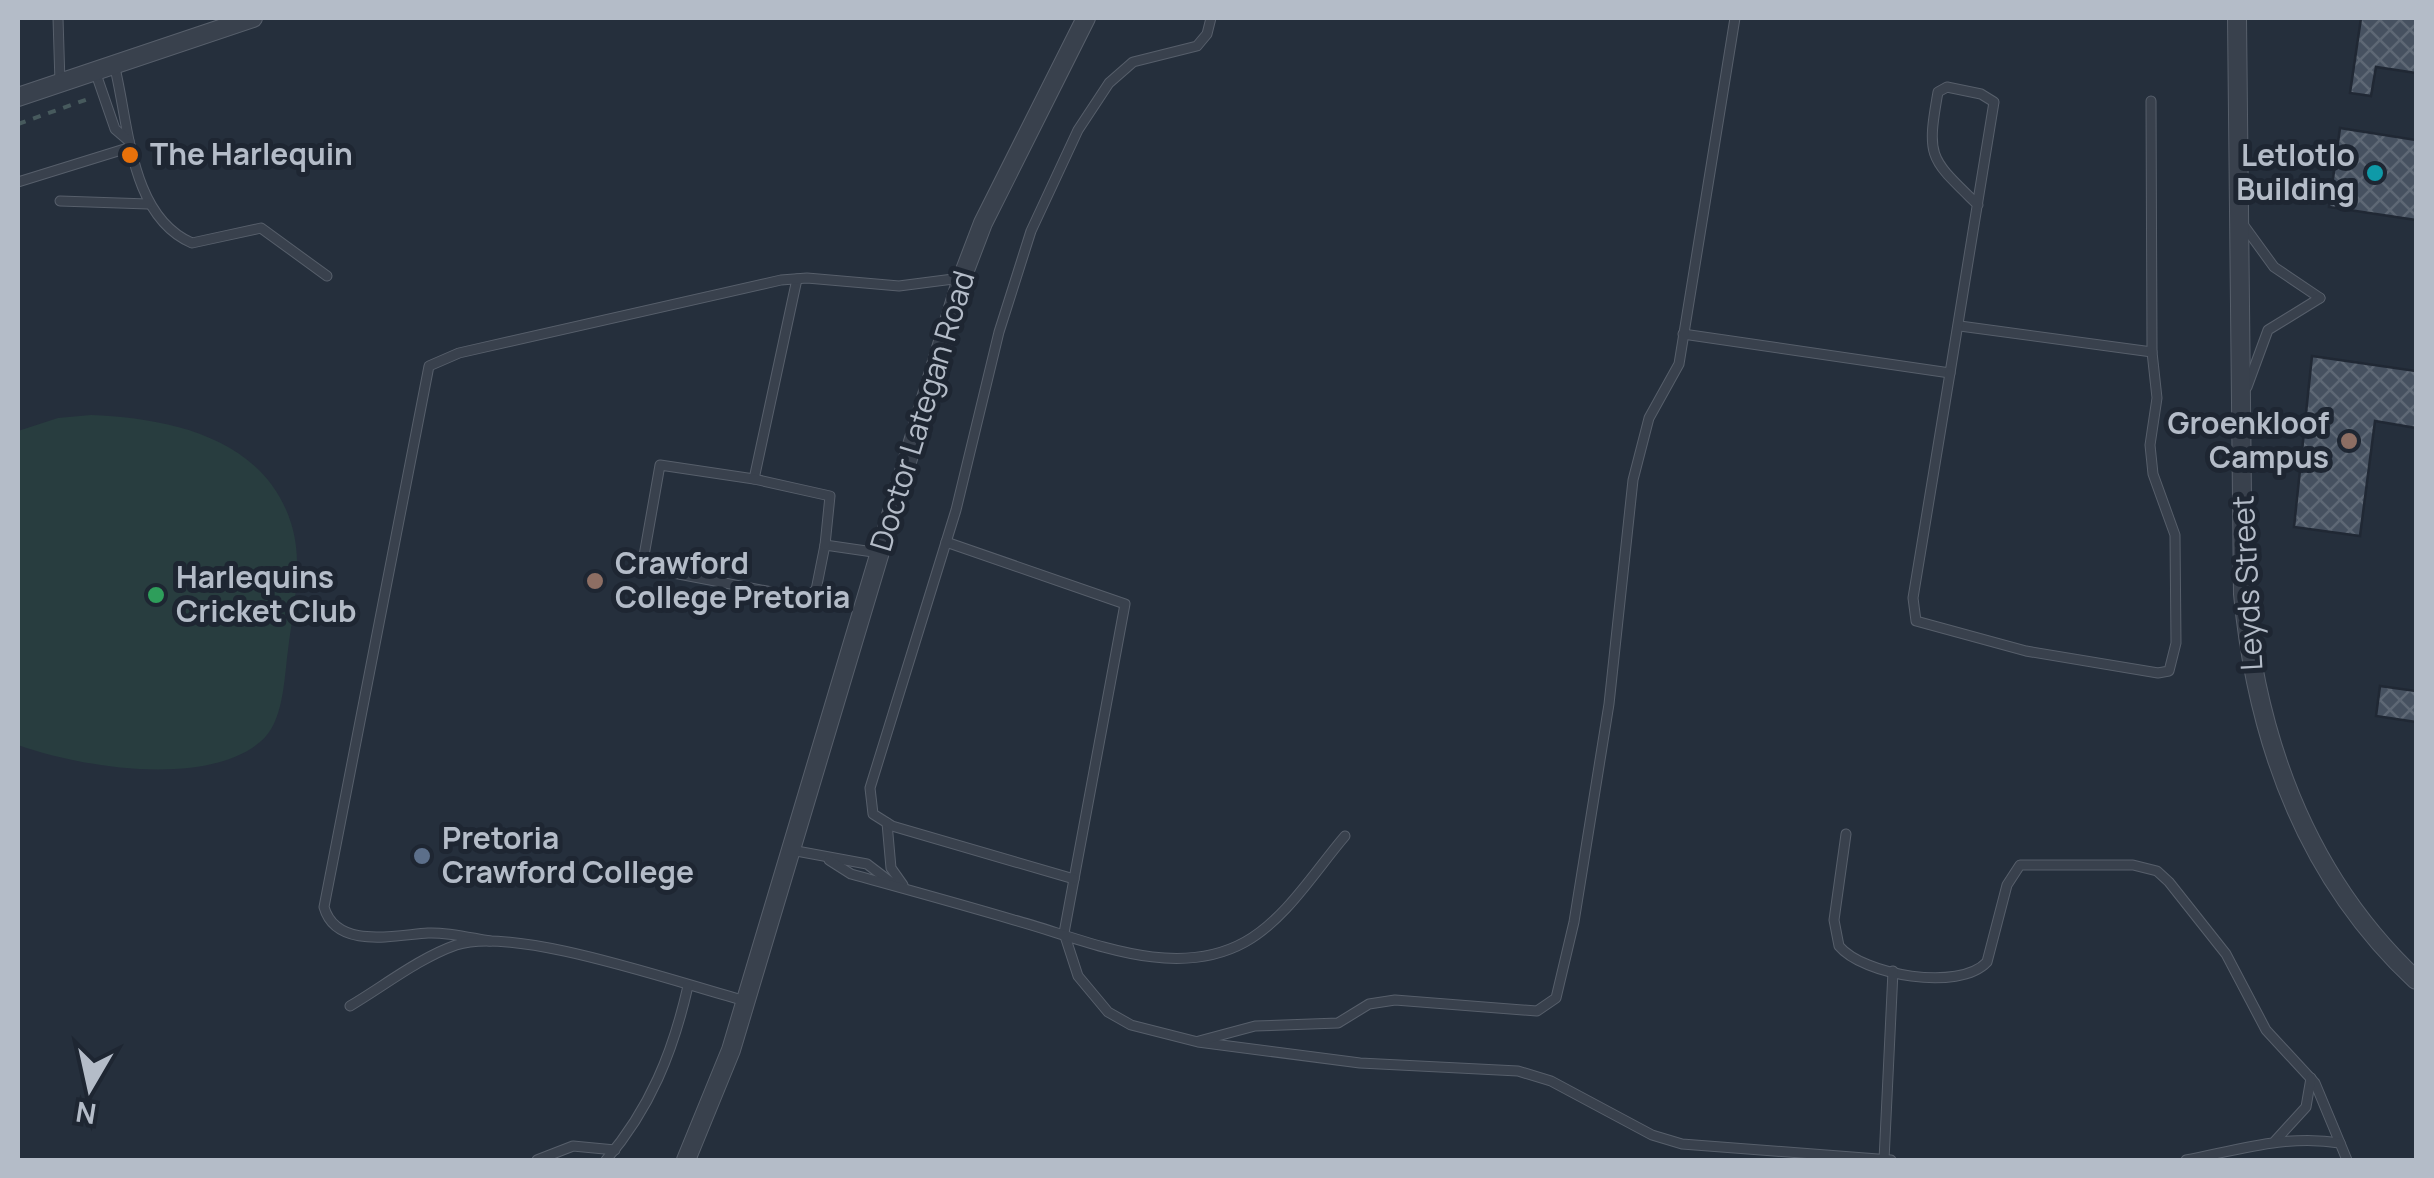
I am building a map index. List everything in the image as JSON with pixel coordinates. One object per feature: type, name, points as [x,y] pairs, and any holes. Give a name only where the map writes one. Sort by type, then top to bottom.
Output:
[{"type":"street","points":[[18,97],[254,18]]},
{"type":"street","name":"Doctor Lategan Road","points":[[686,1160],[746,1001],[962,278],[983,223],[1086,18]]},
{"type":"street","name":"Leyds Street","points":[[2237,18],[2243,594],[2252,676],[2268,740],[2290,799],[2322,862],[2358,917],[2416,980]]},
{"type":"lane","points":[[58,18],[60,83]]},
{"type":"lane","points":[[1074,879],[886,823],[873,814],[870,788],[946,542],[1018,262],[1078,130],[1120,70],[1142,59],[1191,50],[1207,34],[1211,18]]},
{"type":"lane","points":[[1198,1042],[1255,1026],[1338,1023],[1370,1004],[1395,1000],[1537,1011],[1556,998],[1574,922],[1609,704],[1634,470],[1650,418],[1674,376],[1735,18]]},
{"type":"lane","points":[[114,64],[130,125],[130,144],[148,204],[192,243],[254,227],[268,230],[327,276]]},
{"type":"lane","points":[[91,72],[115,130],[130,144]]},
{"type":"lane","points":[[1978,204],[1940,166],[1929,141],[1938,92],[1946,88],[1994,102],[1960,326],[1913,598],[1916,621],[2026,651],[2162,673],[2171,668],[2176,643],[2175,535],[2153,474],[2150,445],[2157,398],[2152,352],[2151,101]]},
{"type":"lane","points":[[18,182],[130,144]]},
{"type":"lane","points":[[60,201],[148,204]]},
{"type":"lane","points":[[2238,216],[2274,268],[2320,298],[2268,330],[2256,354],[2242,406]]},
{"type":"lane","points":[[746,1001],[547,947],[433,933],[392,940],[368,938],[332,923],[324,907],[426,370],[459,353],[701,295],[797,279],[899,286],[962,278]]},
{"type":"lane","points":[[754,479],[797,279]]},
{"type":"lane","points":[[1960,326],[2152,352]]},
{"type":"lane","points":[[1683,334],[1950,372]]},
{"type":"lane","points":[[660,466],[754,479],[830,496],[825,544],[816,590],[803,598],[642,566],[660,466]]},
{"type":"lane","points":[[946,542],[1124,604],[1064,934],[1078,976],[1108,1012],[1140,1028],[1198,1042],[1360,1063],[1502,1068],[1544,1078],[1652,1135],[1682,1144],[1888,1160],[1893,970]]},
{"type":"lane","points":[[825,544],[880,553]]},
{"type":"lane","points":[[886,823],[890,868],[905,887]]},
{"type":"lane","points":[[1846,834],[1836,941],[1854,958],[1893,970],[1957,980],[1978,971],[1987,962],[2007,885],[2020,865],[2063,862],[2149,868],[2170,882],[2214,936],[2266,1030],[2311,1078],[2347,1160]]},
{"type":"lane","points":[[791,850],[867,864],[892,883],[1099,948],[1132,954],[1222,952],[1266,928],[1345,836]]},
{"type":"lane","points":[[350,1006],[455,946],[490,941]]},
{"type":"lane","points":[[606,1160],[635,1127],[675,1042],[688,986]]},
{"type":"lane","points":[[2275,1141],[2302,1113],[2311,1078]]},
{"type":"lane","points":[[2186,1160],[2275,1141],[2312,1138],[2340,1143]]},
{"type":"lane","points":[[537,1160],[574,1146],[615,1150]]},
{"type":"path","points":[[18,124],[91,97],[91,72]]},
{"type":"green space","name":"Harlequins Cricket Club","points":[[91,415],[181,428],[236,452],[259,470],[278,494],[291,523],[297,554],[296,586],[282,700],[268,734],[236,756],[208,765],[141,769],[74,760],[18,745],[18,431],[58,418]]},
{"type":"building","points":[[2361,18],[2416,18],[2416,73],[2376,67],[2371,96],[2350,93]]},
{"type":"building","name":"Letlotlo Building","points":[[2340,128],[2416,140],[2416,220],[2329,207]]},
{"type":"building","points":[[2312,356],[2416,371],[2416,428],[2375,421],[2360,536],[2294,527]]},
{"type":"building","points":[[2380,686],[2416,691],[2416,722],[2376,716]]},
{"type":"place","name":"The Harlequin","points":[[130,155]]},
{"type":"place","name":"Letlotlo Building","points":[[2375,173]]},
{"type":"place","name":"Groenkloof Campus","points":[[2349,441]]},
{"type":"place","name":"Crawford College Pretoria","points":[[595,581]]},
{"type":"place","name":"Harlequins Cricket Club","points":[[156,595]]},
{"type":"place","name":"Pretoria Crawford College","points":[[422,856]]}]
